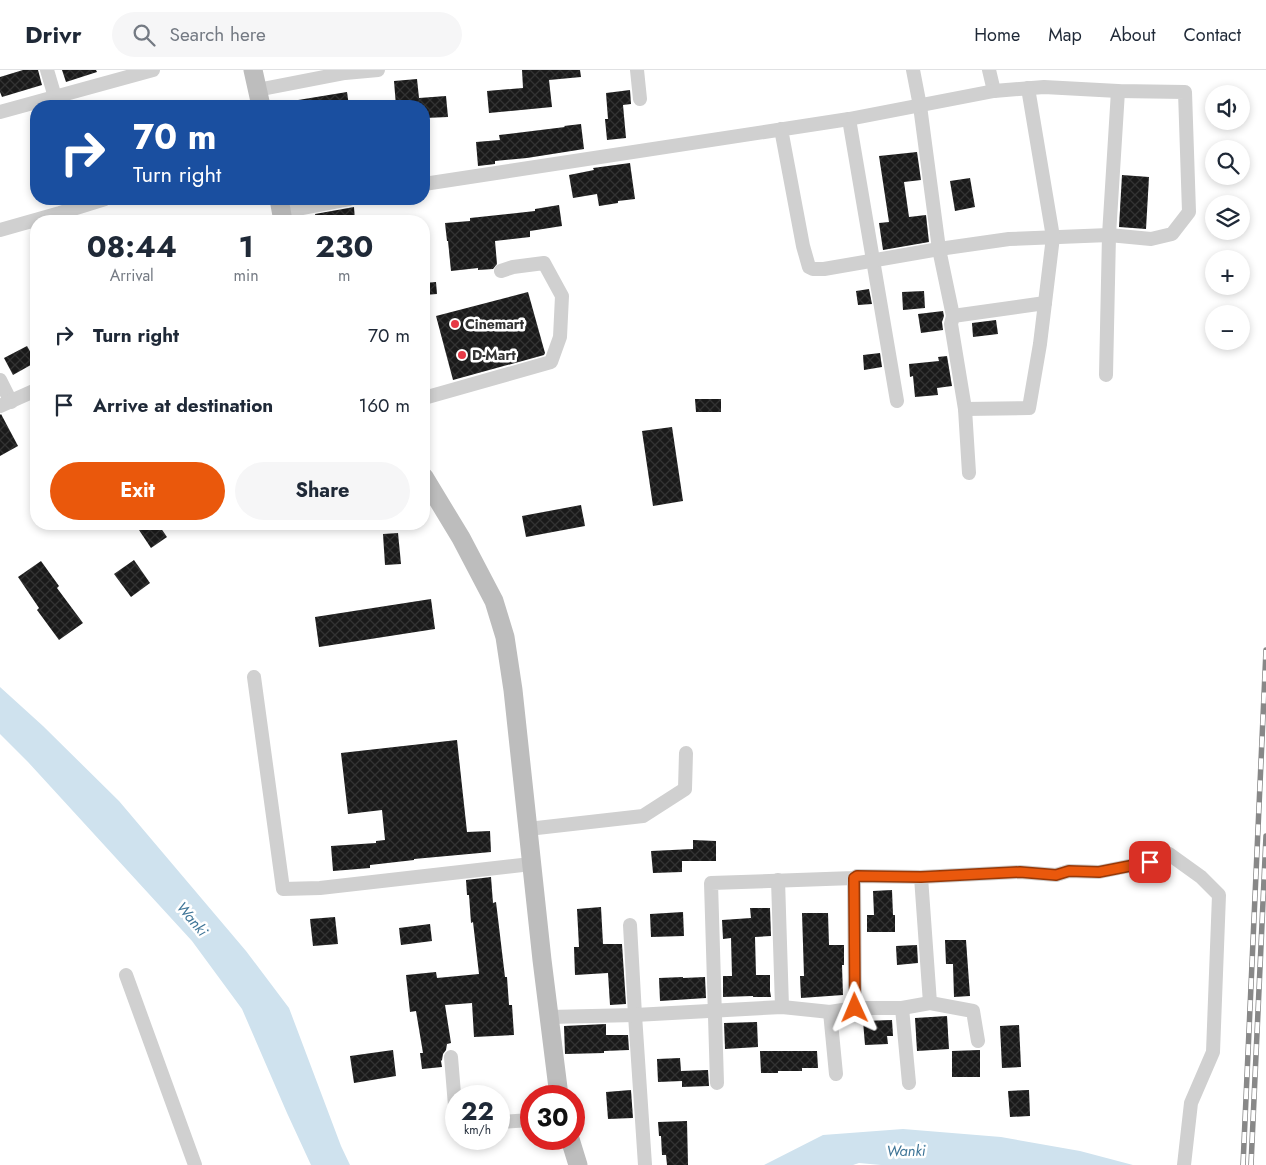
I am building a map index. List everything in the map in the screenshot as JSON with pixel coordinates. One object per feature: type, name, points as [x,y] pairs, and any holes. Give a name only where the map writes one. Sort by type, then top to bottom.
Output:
[{"type":"street","points":[[47,70],[55,97]]},
{"type":"street","points":[[44,100],[112,75],[153,70]]},
{"type":"street","points":[[254,70],[259,98],[345,73],[378,70]]},
{"type":"street","points":[[637,70],[640,99]]},
{"type":"street","points":[[913,70],[920,106],[939,249],[953,316],[951,324],[965,409],[969,473]]},
{"type":"street","points":[[988,70],[994,92]]},
{"type":"street","points":[[430,183],[781,129],[849,119],[994,92],[1044,87],[1185,92],[1189,212],[1172,234],[1151,240],[1110,235],[1009,239],[824,269],[813,269],[808,267],[803,246],[781,129]]},
{"type":"street","points":[[965,409],[1029,408],[1040,344],[1053,237],[1028,88]]},
{"type":"street","points":[[1106,375],[1110,235],[1118,91]]},
{"type":"street","points":[[0,112],[30,104]]},
{"type":"street","points":[[849,119],[897,401]]},
{"type":"street","points":[[53,215],[86,205]]},
{"type":"street","points":[[281,211],[315,205]]},
{"type":"street","points":[[0,230],[30,222]]},
{"type":"street","points":[[430,396],[551,362],[560,337],[562,296],[544,263],[501,270]]},
{"type":"street","points":[[953,316],[1045,304]]},
{"type":"street","points":[[0,380],[5,404],[30,393]]},
{"type":"street","points":[[430,487],[461,538],[494,601],[505,637],[513,690],[558,1085]]},
{"type":"street","points":[[254,677],[283,890],[320,888],[532,864]]},
{"type":"street","points":[[528,829],[642,816],[686,789],[686,754]]},
{"type":"street","points":[[717,1083],[711,883],[854,878],[857,876],[921,877],[1020,872],[1056,875],[1069,871],[1099,872],[1150,862],[1169,854],[1201,877],[1219,896],[1213,1052],[1192,1103],[1184,1165]]},
{"type":"street","points":[[921,877],[930,1003]]},
{"type":"street","points":[[854,878],[855,1008]]},
{"type":"street","points":[[778,880],[782,1007]]},
{"type":"street","points":[[630,925],[646,1165]]},
{"type":"street","points":[[126,975],[195,1165]]},
{"type":"street","points":[[549,1017],[635,1016],[782,1007],[830,1012],[855,1008],[902,1008],[930,1003],[973,1011],[978,1042]]},
{"type":"street","points":[[902,1008],[909,1083]]},
{"type":"street","points":[[830,1012],[836,1074]]},
{"type":"street","points":[[451,1057],[453,1085]]},
{"type":"street","points":[[573,1150],[578,1165]]},
{"type":"water","name":"Wanki","points":[[0,687],[43,726],[119,801],[246,951],[289,1008],[341,1146],[350,1165],[311,1165],[242,1009],[192,941],[0,734]]},
{"type":"water","name":"Wanki","points":[[903,1129],[1001,1137],[1080,1151],[1133,1165],[881,1165],[859,1163],[853,1165],[764,1165],[823,1135]]},
{"type":"building","points":[[23,70],[38,70],[42,85],[2,97],[0,77]]},
{"type":"building","points":[[62,70],[96,70],[97,72],[66,82]]},
{"type":"building","points":[[522,70],[580,70],[581,77],[549,80],[552,107],[489,113],[487,91],[523,88]]},
{"type":"building","points":[[417,79],[419,98],[446,96],[448,117],[430,118],[430,100],[396,100],[394,81]]},
{"type":"building","points":[[630,90],[631,104],[623,105],[626,138],[607,140],[605,119],[608,119],[606,93]]},
{"type":"building","points":[[347,92],[348,100],[298,100]]},
{"type":"building","points":[[581,124],[584,149],[495,161],[495,164],[478,166],[476,142],[500,140],[499,135]]},
{"type":"building","points":[[917,152],[921,180],[904,182],[909,217],[926,215],[929,242],[883,250],[879,223],[889,222],[879,156]]},
{"type":"building","points":[[630,163],[635,199],[599,206],[597,194],[573,198],[569,175],[594,170],[593,168]]},
{"type":"building","points":[[1122,175],[1149,177],[1146,229],[1119,227]]},
{"type":"building","points":[[970,178],[975,207],[955,211],[950,181]]},
{"type":"building","points":[[559,205],[562,226],[530,231],[530,237],[495,241],[497,264],[493,269],[478,270],[478,268],[451,271],[445,223],[470,221],[470,218],[535,211],[535,209]]},
{"type":"building","points":[[354,207],[355,215],[315,214]]},
{"type":"building","points":[[430,282],[436,282],[437,294],[430,295]]},
{"type":"building","points":[[869,289],[872,304],[858,305],[856,291]]},
{"type":"building","points":[[924,291],[925,308],[903,310],[902,292]]},
{"type":"building","points":[[528,292],[544,355],[453,380],[436,316]]},
{"type":"building","points":[[943,311],[943,330],[921,333],[918,314]]},
{"type":"building","points":[[996,320],[998,334],[973,337],[972,323]]},
{"type":"building","points":[[27,346],[30,351],[30,365],[13,375],[4,358]]},
{"type":"building","points":[[880,353],[882,367],[864,370],[863,355]]},
{"type":"building","points":[[947,356],[952,386],[937,388],[938,395],[915,397],[913,376],[910,377],[909,364],[939,361],[938,357]]},
{"type":"building","points":[[695,399],[721,399],[721,412],[696,412]]},
{"type":"building","points":[[0,415],[18,446],[0,456]]},
{"type":"building","points":[[672,427],[683,501],[653,506],[642,431]]},
{"type":"building","points":[[581,505],[585,526],[526,537],[522,516]]},
{"type":"building","points":[[139,530],[162,530],[167,537],[151,548]]},
{"type":"building","points":[[398,533],[401,564],[385,565],[383,534]]},
{"type":"building","points":[[134,560],[150,583],[131,597],[114,574]]},
{"type":"building","points":[[41,561],[59,586],[57,588],[83,623],[59,640],[37,610],[39,608],[18,577]]},
{"type":"building","points":[[431,599],[435,629],[319,647],[315,617]]},
{"type":"building","points":[[457,740],[467,832],[490,831],[491,852],[414,859],[370,865],[370,868],[333,871],[331,846],[376,843],[376,841],[385,840],[382,810],[348,814],[341,753]]},
{"type":"building","points":[[693,840],[716,841],[716,861],[682,861],[682,872],[653,873],[651,851],[693,849]]},
{"type":"building","points":[[491,877],[493,903],[496,902],[505,977],[507,977],[509,1005],[512,1005],[514,1035],[474,1037],[472,1003],[445,1005],[451,1043],[447,1044],[443,1054],[442,1067],[422,1069],[420,1053],[423,1053],[416,1011],[410,1012],[406,975],[436,972],[437,978],[479,974],[466,880]]},
{"type":"building","points":[[892,890],[895,932],[867,932],[867,915],[874,915],[873,891]]},
{"type":"building","points":[[601,907],[603,944],[622,944],[626,1004],[610,1005],[608,973],[575,975],[574,947],[579,947],[577,909]]},
{"type":"building","points":[[750,908],[770,908],[771,936],[755,937],[756,975],[770,975],[771,997],[723,997],[723,976],[732,976],[731,938],[723,939],[722,920],[751,918]]},
{"type":"building","points":[[683,912],[684,936],[651,937],[650,914]]},
{"type":"building","points":[[802,913],[828,913],[829,945],[844,945],[844,965],[842,965],[843,995],[801,998],[800,976],[804,976]]},
{"type":"building","points":[[335,917],[338,944],[313,946],[310,919]]},
{"type":"building","points":[[430,924],[432,941],[401,945],[399,928]]},
{"type":"building","points":[[945,940],[966,940],[970,996],[954,997],[953,964],[946,964]]},
{"type":"building","points":[[917,945],[918,963],[897,965],[896,946]]},
{"type":"building","points":[[705,977],[706,998],[660,1001],[659,978]]},
{"type":"building","points":[[947,1016],[949,1049],[917,1051],[915,1018]]},
{"type":"building","points":[[892,1020],[893,1036],[887,1036],[888,1044],[865,1045],[863,1021]]},
{"type":"building","points":[[757,1022],[758,1047],[725,1049],[724,1023]]},
{"type":"building","points":[[606,1024],[606,1035],[628,1035],[629,1050],[565,1054],[564,1026]]},
{"type":"building","points":[[1019,1025],[1021,1067],[1002,1068],[1000,1026]]},
{"type":"building","points":[[393,1050],[396,1076],[354,1083],[350,1056]]},
{"type":"building","points":[[980,1050],[980,1077],[952,1077],[952,1051]]},
{"type":"building","points":[[760,1051],[817,1051],[818,1068],[802,1068],[802,1071],[761,1073]]},
{"type":"building","points":[[680,1058],[681,1071],[708,1070],[709,1086],[682,1087],[682,1081],[658,1082],[657,1059]]},
{"type":"building","points":[[631,1090],[633,1118],[608,1119],[606,1092]]},
{"type":"building","points":[[1029,1090],[1030,1116],[1010,1117],[1008,1091]]},
{"type":"building","points":[[687,1121],[688,1165],[667,1165],[666,1155],[662,1155],[658,1122]]},
{"type":"railway","points":[[1243,1165],[1266,650]]},
{"type":"railway","points":[[1251,1165],[1266,836]]},
{"type":"place","name":"Cinemart","points":[[455,324]]},
{"type":"place","name":"D-Mart","points":[[462,355]]},
{"type":"route","points":[[855,1008],[854,878],[857,876],[921,877],[1020,872],[1056,875],[1069,871],[1099,872],[1150,862]]}]
